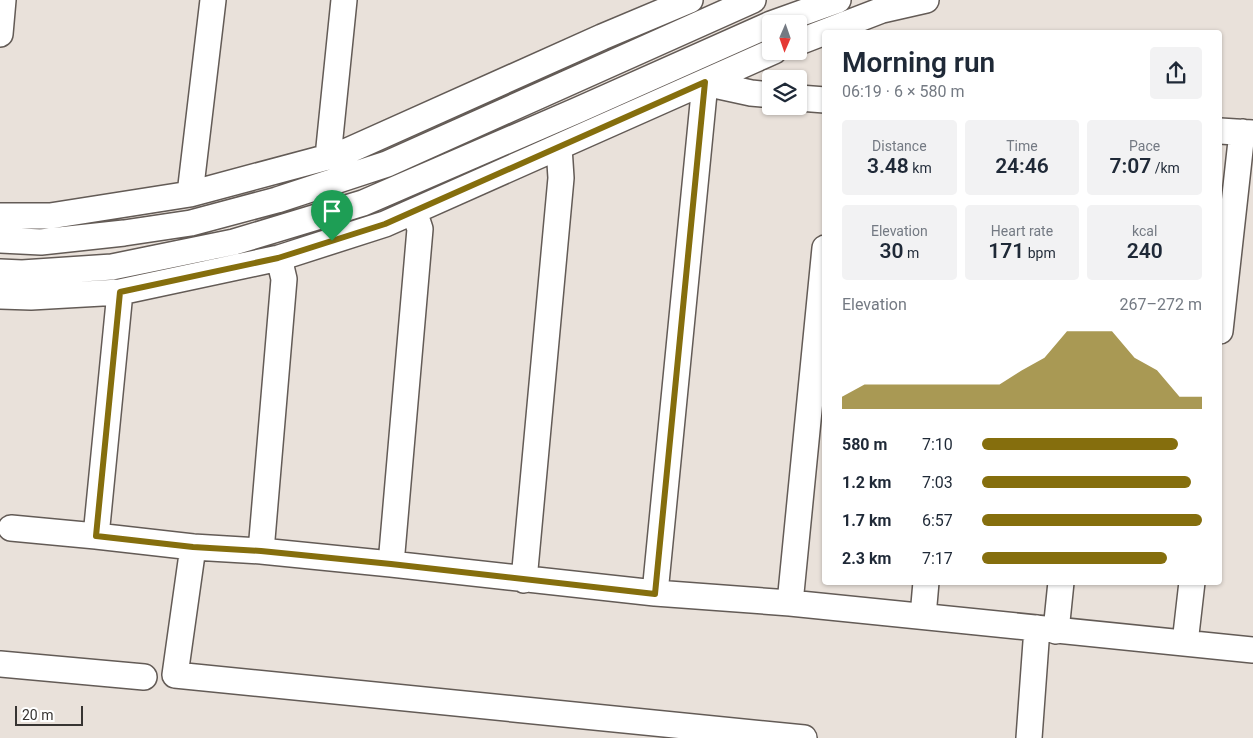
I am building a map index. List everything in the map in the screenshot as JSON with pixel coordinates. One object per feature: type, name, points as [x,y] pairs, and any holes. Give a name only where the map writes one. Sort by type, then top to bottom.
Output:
[{"type":"street","points":[[0,34],[3,0]]},
{"type":"street","points":[[190,194],[213,0]]},
{"type":"street","points":[[328,157],[344,0]]},
{"type":"street","points":[[0,216],[50,216],[190,194],[343,153],[690,0]]},
{"type":"street","points":[[0,240],[41,242],[191,223],[277,200],[387,164],[753,0]]},
{"type":"street","points":[[796,15],[838,0]]},
{"type":"street","points":[[830,30],[882,10],[926,0]]},
{"type":"street","points":[[0,272],[22,273],[112,267],[234,242],[363,203],[762,28]]},
{"type":"street","points":[[808,39],[822,33]]},
{"type":"street","points":[[0,296],[31,297],[120,292],[278,258],[385,224],[762,56]]},
{"type":"street","points":[[705,82],[762,94]]},
{"type":"street","points":[[655,594],[705,82]]},
{"type":"street","points":[[807,99],[822,100]]},
{"type":"street","points":[[1222,309],[1238,132]]},
{"type":"street","points":[[524,580],[561,178],[559,147]]},
{"type":"street","points":[[391,564],[420,228],[414,211]]},
{"type":"street","points":[[261,551],[284,279],[278,258]]},
{"type":"street","points":[[790,604],[822,279]]},
{"type":"street","points":[[96,536],[120,292]]},
{"type":"street","points":[[11,528],[193,547],[261,551],[391,564],[655,594],[923,616],[1253,650]]},
{"type":"street","points":[[193,547],[175,675],[804,738]]},
{"type":"street","points":[[923,616],[926,585]]},
{"type":"street","points":[[1029,738],[1046,630],[1060,585]]},
{"type":"street","points":[[1185,643],[1192,585]]},
{"type":"street","points":[[0,664],[144,677]]},
{"type":"route","points":[[705,82],[655,594],[391,564],[261,551],[193,547],[96,536],[120,292],[278,258],[332,241],[385,224],[705,82]]}]
